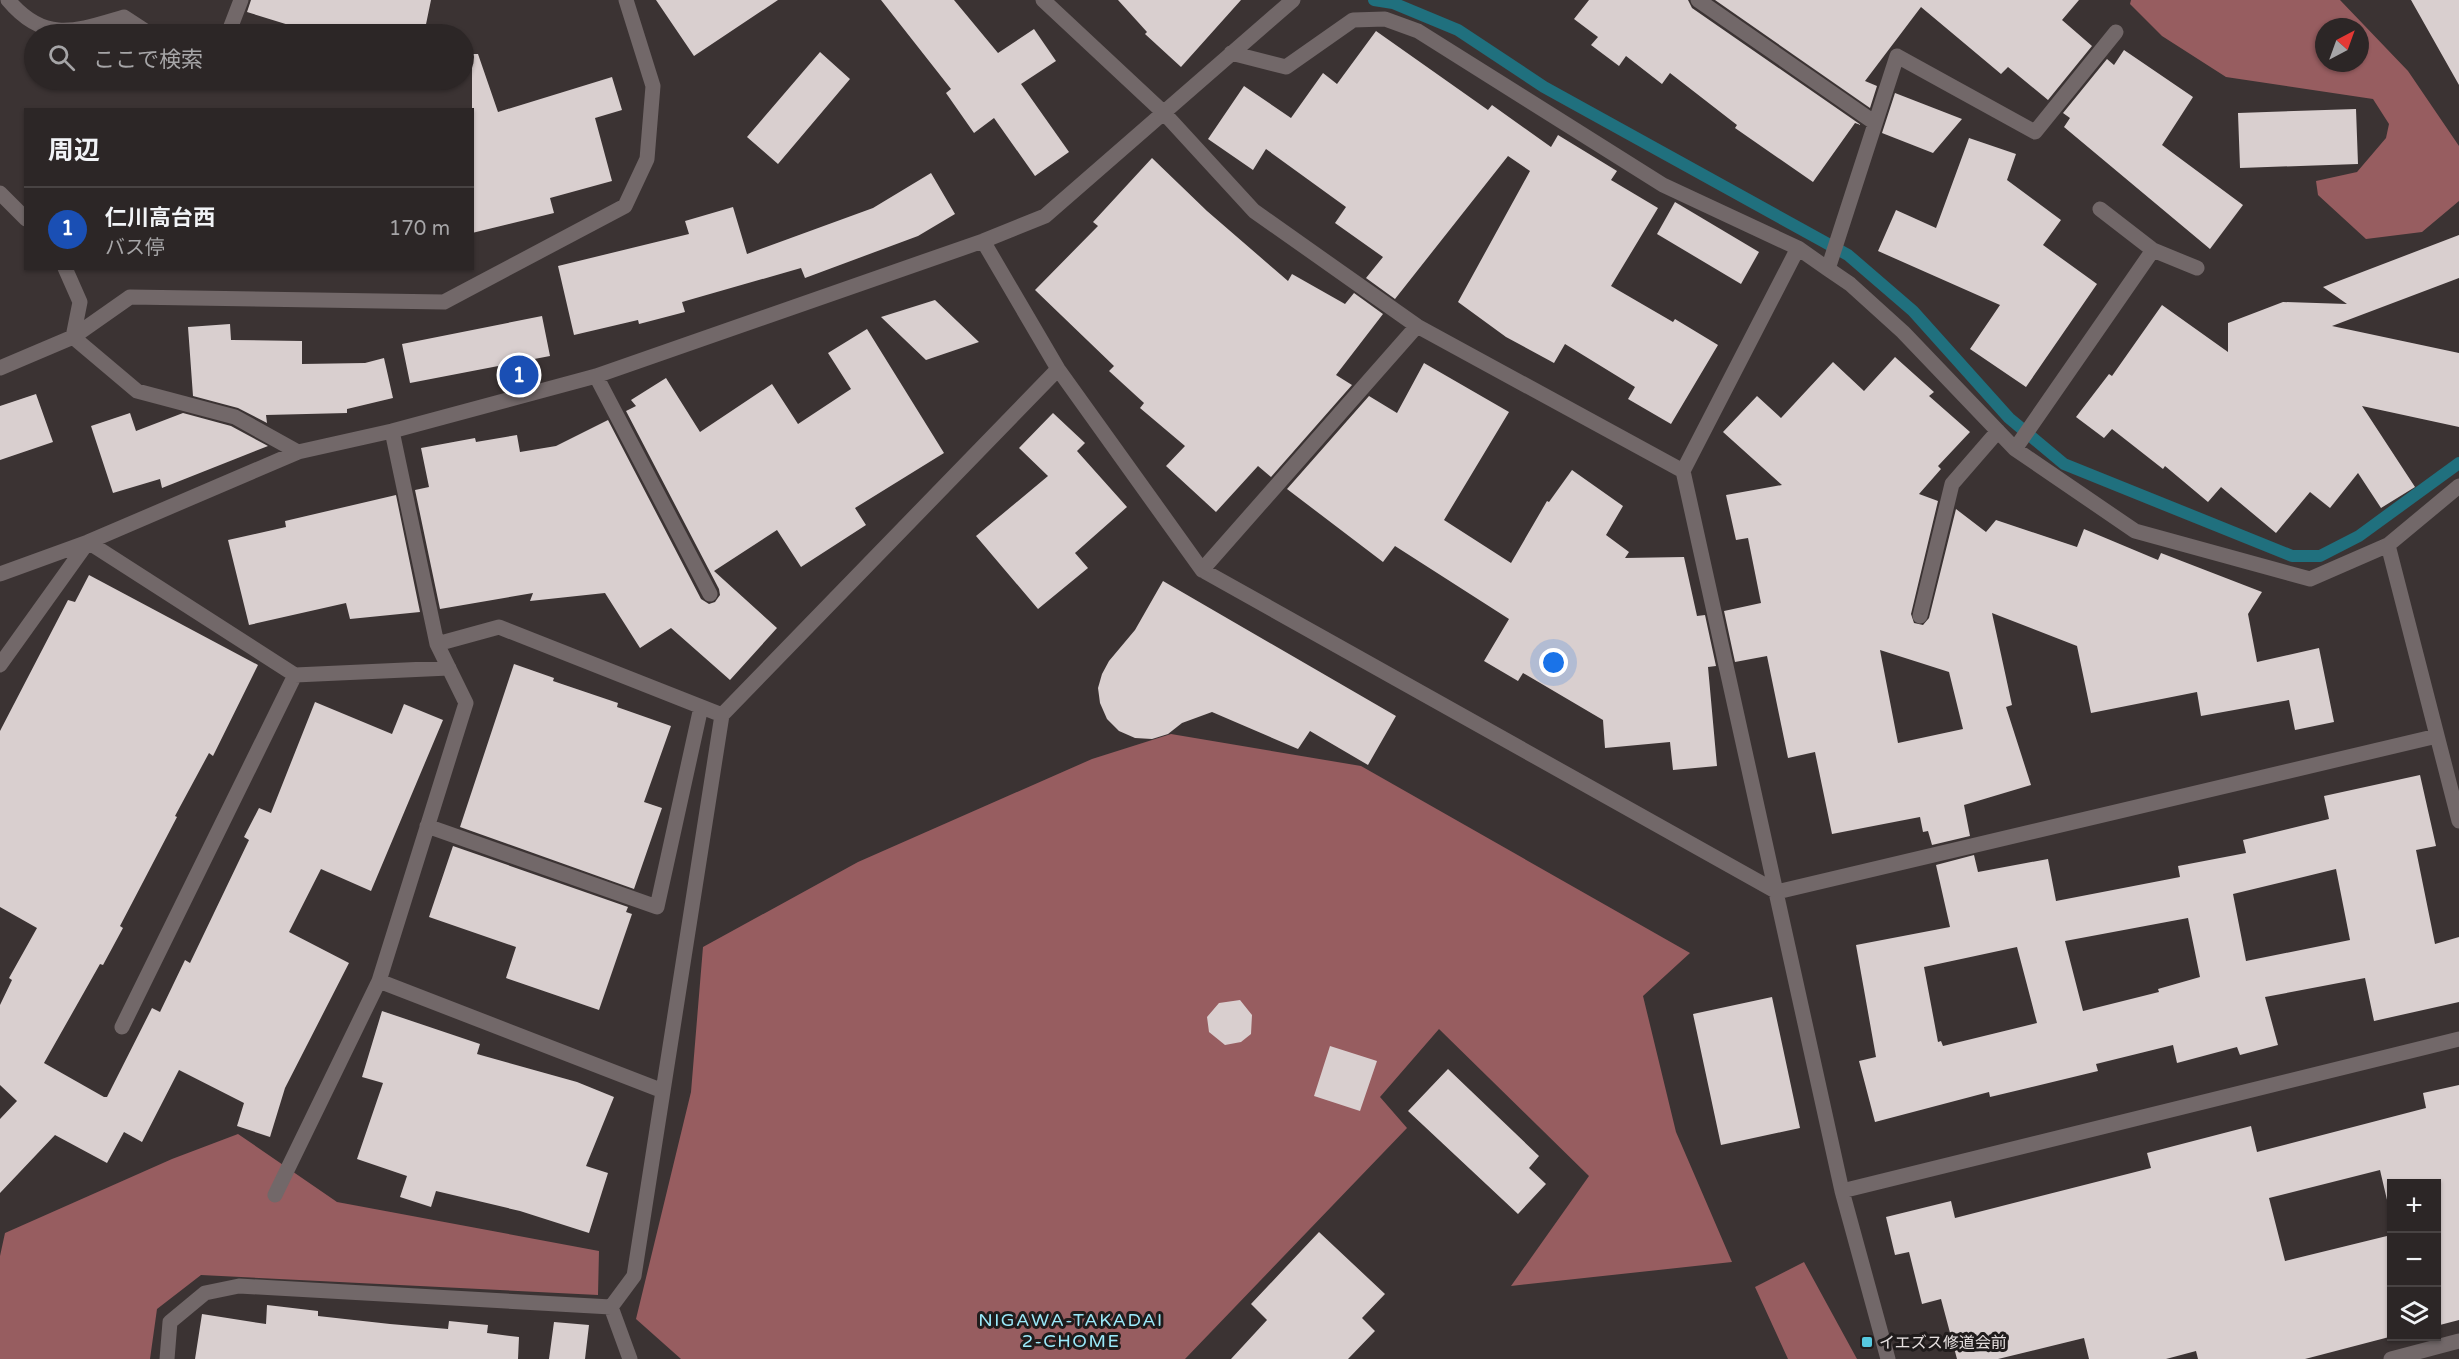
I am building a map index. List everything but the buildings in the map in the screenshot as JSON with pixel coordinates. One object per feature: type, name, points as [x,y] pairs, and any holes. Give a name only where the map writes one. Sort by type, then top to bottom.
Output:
[{"type":"street","points":[[8,0],[18,12],[37,24]]},
{"type":"street","points":[[232,24],[241,0]]},
{"type":"street","points":[[0,368],[73,337],[130,297],[444,302],[625,206],[647,159],[653,86],[626,0]]},
{"type":"street","points":[[1043,0],[1164,114],[1254,211],[1417,326],[1683,471]]},
{"type":"street","points":[[0,574],[88,542],[298,452],[392,431],[596,376],[984,242],[1045,216],[1293,0]]},
{"type":"street","points":[[1698,0],[1875,123]]},
{"type":"street","points":[[100,24],[124,17],[135,24]]},
{"type":"street","points":[[1231,53],[1286,67],[1353,20],[1385,19],[1418,31],[1663,185],[1798,249],[1850,284],[1903,332],[2016,448],[2135,531],[2310,579],[2388,545],[2459,486]]},
{"type":"street","points":[[1828,269],[1897,56],[2035,132],[2116,32]]},
{"type":"street","points":[[0,193],[24,217]]},
{"type":"street","points":[[2100,209],[2153,250],[2197,268]]},
{"type":"street","points":[[984,242],[1058,369],[1202,570],[1777,892],[2437,736]]},
{"type":"street","points":[[1798,249],[1683,471],[1842,1191],[1888,1359]]},
{"type":"street","points":[[2016,448],[2153,250]]},
{"type":"street","points":[[66,270],[80,302],[73,337]]},
{"type":"street","points":[[1202,570],[1417,326]]},
{"type":"street","points":[[73,337],[137,391],[235,417],[298,452]]},
{"type":"street","points":[[611,1307],[634,1276],[722,716],[1058,369]]},
{"type":"street","points":[[596,376],[710,594]]},
{"type":"street","points":[[275,1195],[379,981],[466,703],[437,644],[392,431]]},
{"type":"street","points":[[1920,616],[1952,484],[1998,431]]},
{"type":"street","points":[[0,665],[88,542]]},
{"type":"street","points":[[88,542],[295,675],[449,668]]},
{"type":"street","points":[[2388,545],[2459,821]]},
{"type":"street","points":[[437,644],[500,627],[722,716]]},
{"type":"street","points":[[122,1027],[295,675]]},
{"type":"street","points":[[427,826],[657,907],[701,707]]},
{"type":"street","points":[[379,981],[663,1091]]},
{"type":"street","points":[[1842,1191],[2459,1039]]},
{"type":"street","points":[[167,1359],[170,1322],[205,1293],[239,1286],[611,1307]]},
{"type":"street","points":[[611,1307],[630,1359]]},
{"type":"street","points":[[2391,1359],[2459,1341]]},
{"type":"shaded area","points":[[2131,0],[2340,0],[2357,18],[2315,18],[2315,72],[2369,72],[2369,30],[2408,71],[2459,146],[2459,201],[2422,232],[2366,239],[2318,195],[2316,181],[2357,172],[2386,138],[2389,124],[2373,99],[2226,77],[2162,36],[2130,4]]},
{"type":"shaded area","points":[[1171,734],[1361,766],[1690,953],[1643,996],[1676,1132],[1732,1262],[1511,1286],[1589,1176],[1439,1029],[1380,1097],[1407,1128],[1185,1359],[681,1359],[636,1319],[691,1092],[703,947],[858,862],[1092,759]]},
{"type":"shaded area","points":[[238,1134],[337,1202],[599,1251],[598,1295],[201,1275],[157,1309],[150,1359],[0,1359],[0,1256],[5,1233],[172,1159]]},
{"type":"shaded area","points":[[1804,1262],[1857,1359],[1788,1359],[1755,1287]]},
{"type":"waterway","points":[[1374,0],[1393,3],[1458,30],[1544,87],[1848,255],[1913,311],[2009,418],[2064,464],[2292,556],[2320,556],[2359,536],[2459,463]]},
{"type":"place","name":"仁川高台西","points":[[519,375]]},
{"type":"place","name":"イエズス修道会前","points":[[1867,1342]]},
{"type":"district","name":"NIGAWA-TAKADAI 2-CHOME","points":[[1071,1330]]}]
